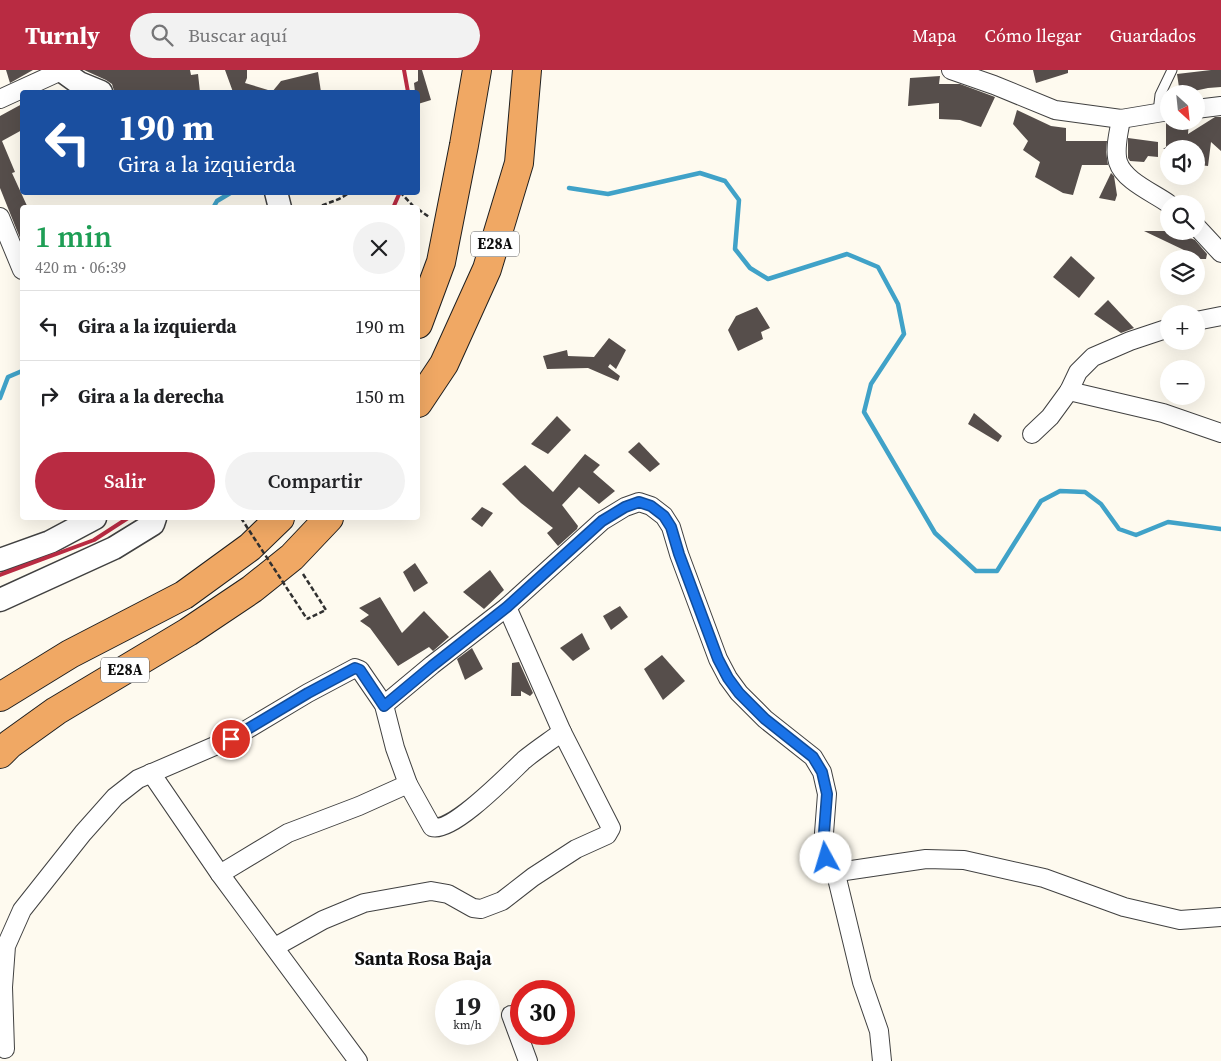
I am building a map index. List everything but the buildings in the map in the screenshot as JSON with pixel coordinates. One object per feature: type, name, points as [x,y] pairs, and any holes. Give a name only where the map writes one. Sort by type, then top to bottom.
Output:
[{"type":"highway","name":"E28A","points":[[420,318],[440,262],[477,70]]},
{"type":"highway","name":"E28A","points":[[420,399],[444,364],[487,269],[519,163],[527,70]]},
{"type":"highway","name":"E28A","points":[[0,697],[70,654],[184,595],[250,547],[278,520]]},
{"type":"highway","name":"E28A","points":[[0,754],[10,744],[56,711],[188,632],[252,589],[292,557],[327,520]]},
{"type":"street","points":[[0,99],[61,70],[79,83],[96,90]]},
{"type":"street","points":[[951,70],[1055,110],[1121,119],[1160,113]]},
{"type":"street","points":[[1205,108],[1221,106]]},
{"type":"street","points":[[1121,119],[1118,138],[1118,161],[1121,168],[1136,183],[1160,198]]},
{"type":"street","points":[[0,216],[20,265]]},
{"type":"street","points":[[1205,236],[1221,253]]},
{"type":"street","points":[[1205,319],[1221,316]]},
{"type":"street","points":[[1032,434],[1050,417],[1068,391],[1078,372],[1093,357],[1160,331]]},
{"type":"street","points":[[1068,391],[1163,413],[1221,433]]},
{"type":"street","points":[[384,706],[507,607],[602,521],[625,507],[639,502],[651,506],[664,516],[671,527],[679,554],[718,659],[728,678],[739,693],[765,719],[813,757],[822,772],[827,794],[823,846],[826,858],[835,870],[862,982],[879,1031],[882,1061]]},
{"type":"street","points":[[0,560],[50,542],[91,520]]},
{"type":"street","points":[[0,600],[114,548],[153,524],[155,520]]},
{"type":"street","points":[[275,947],[323,920],[364,903],[431,891],[448,894],[473,908],[480,909],[502,901],[533,877],[576,850],[607,835],[611,828],[562,732],[507,607]]},
{"type":"street","points":[[5,1049],[3,986],[6,946],[22,910],[83,833],[115,797],[138,779],[231,739],[308,693],[355,668],[360,670],[384,706],[395,748],[408,784],[432,827],[437,829],[445,827],[498,786],[525,759],[562,732]]},
{"type":"street","points":[[151,773],[220,874],[358,1061]]},
{"type":"street","points":[[220,874],[288,833],[359,806],[408,784]]},
{"type":"street","points":[[835,870],[845,871],[926,859],[964,860],[1044,878],[1124,907],[1180,920],[1221,917]]},
{"type":"street","points":[[522,1045],[528,1061]]},
{"type":"lane","points":[[1165,85],[1172,70]]},
{"type":"path","points":[[323,205],[346,195]]},
{"type":"path","points":[[403,195],[412,205]]},
{"type":"path","points":[[242,520],[307,618],[326,610],[292,557]]},
{"type":"waterway","points":[[569,188],[608,194],[700,173],[725,181],[739,200],[735,249],[750,268],[768,279],[847,254],[878,267],[898,304],[904,334],[871,384],[864,412],[935,533],[976,571],[997,571],[1041,501],[1060,491],[1085,492],[1101,504],[1119,529],[1136,535],[1168,522],[1221,529]]},
{"type":"waterway","points":[[215,205],[217,201],[227,195]]},
{"type":"waterway","points":[[0,398],[8,377],[20,372]]},
{"type":"railway","points":[[404,70],[408,90]]},
{"type":"railway","points":[[394,205],[399,195]]},
{"type":"railway","points":[[0,575],[94,540],[125,520]]},
{"type":"district","name":"Santa Rosa Baja","points":[[423,958]]},
{"type":"route","points":[[231,739],[308,693],[355,668],[360,670],[384,706],[507,607],[602,521],[625,507],[639,502],[651,506],[664,516],[671,527],[679,554],[718,659],[728,678],[739,693],[765,719],[813,757],[822,772],[827,794],[823,846],[826,858]]}]
